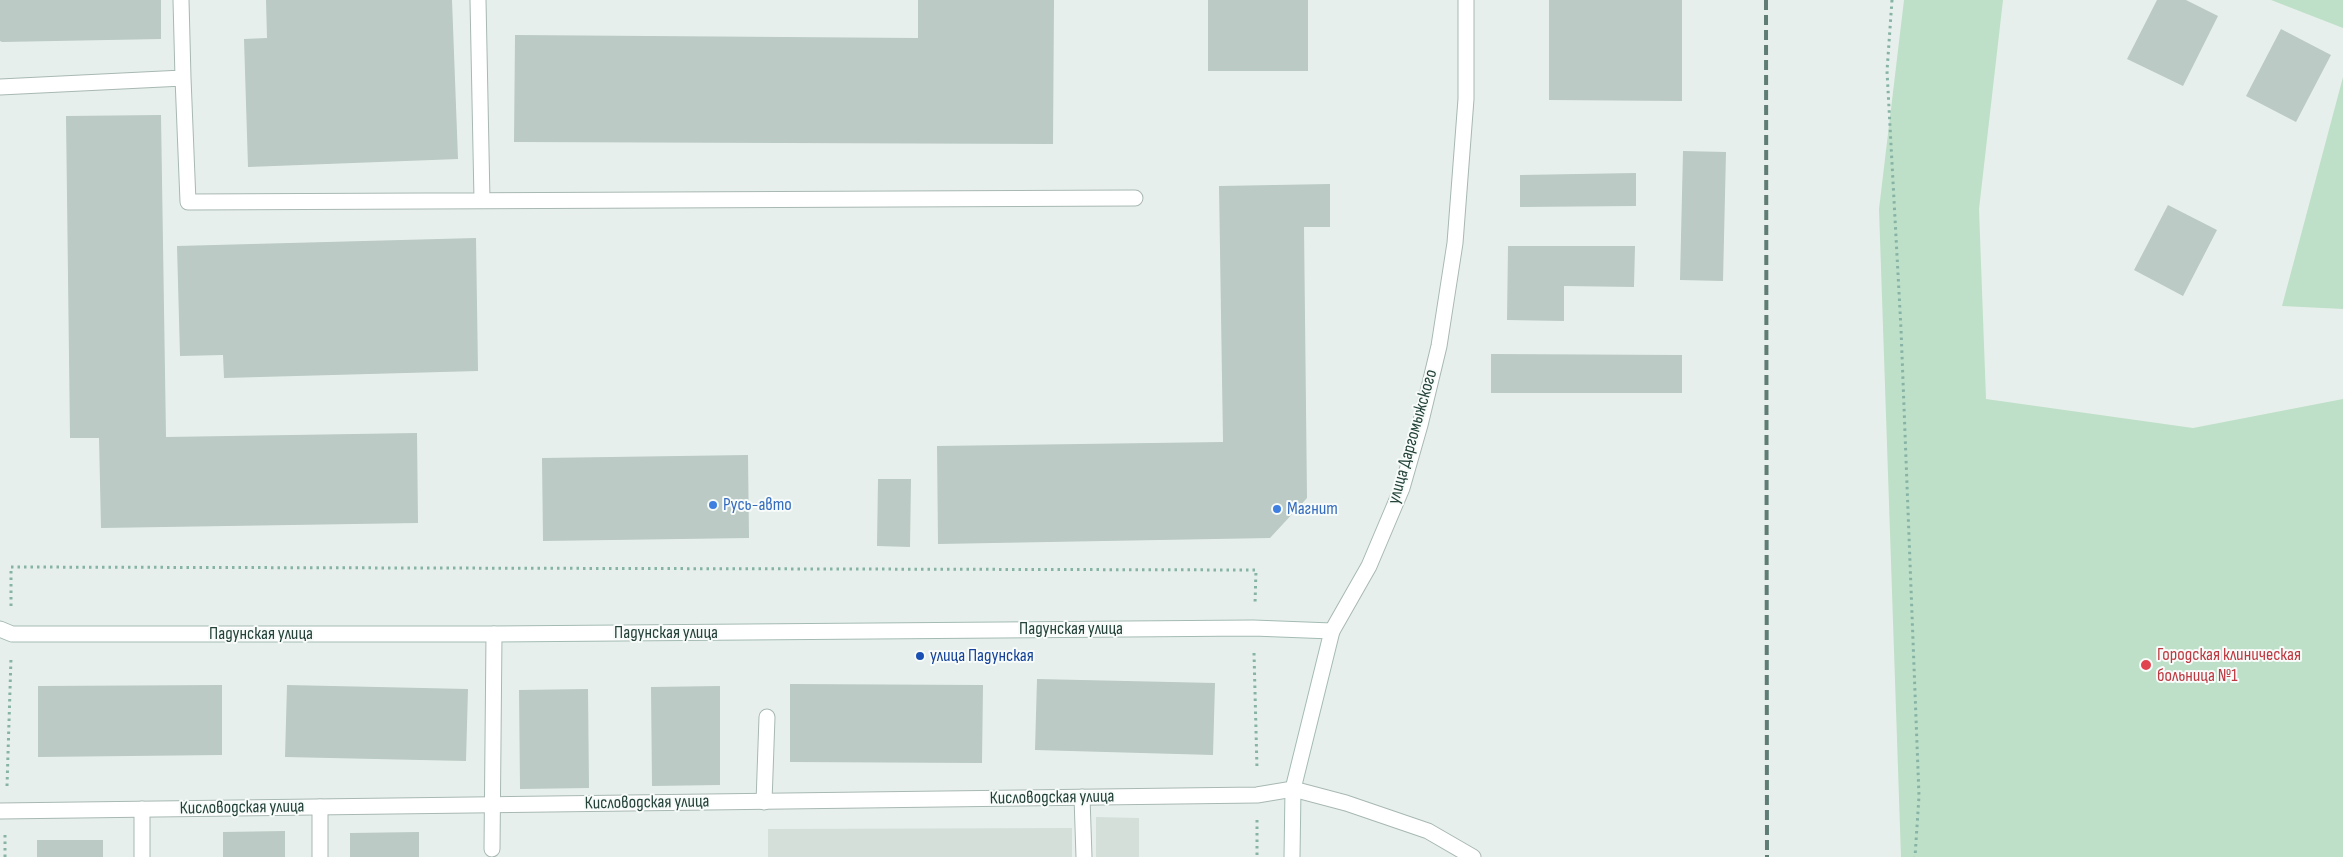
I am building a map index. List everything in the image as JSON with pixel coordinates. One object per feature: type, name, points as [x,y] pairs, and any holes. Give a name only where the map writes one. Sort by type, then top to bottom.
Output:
[{"type":"street","points":[[181,0],[188,202],[1135,198]]},
{"type":"street","points":[[478,0],[482,200]]},
{"type":"street","name":"улица Даргомыжского","points":[[1292,857],[1293,789],[1332,632],[1369,566],[1402,488],[1420,425],[1439,346],[1455,243],[1466,99],[1466,0]]},
{"type":"street","points":[[0,87],[183,78]]},
{"type":"street","name":"Падунская улица","points":[[6,632],[494,634],[1254,628],[1332,632]]},
{"type":"street","points":[[492,849],[494,634]]},
{"type":"street","points":[[764,802],[767,718]]},
{"type":"street","points":[[1293,789],[1346,803],[1428,831],[1473,857]]},
{"type":"street","name":"Кисловодская улица","points":[[3,811],[1082,798],[1257,795],[1293,789]]},
{"type":"street","points":[[1082,798],[1084,857]]},
{"type":"street","points":[[320,807],[320,857]]},
{"type":"street","points":[[142,809],[142,857]]},
{"type":"path","points":[[1892,0],[1887,71],[1901,329],[1920,796],[1915,857]]},
{"type":"path","points":[[5,857],[3,811],[6,632],[11,567],[1256,570],[1254,628],[1257,857]]},
{"type":"shaded area","points":[[1096,817],[1139,818],[1139,857],[1096,857]]},
{"type":"shaded area","points":[[1072,828],[1072,857],[768,857],[768,829]]},
{"type":"green space","name":"Городская клиническая больница №1","points":[[1904,0],[2003,0],[1979,209],[1986,399],[2193,428],[2343,399],[2343,857],[1901,857],[1879,209]]},
{"type":"green space","points":[[2271,0],[2343,0],[2343,28]]},
{"type":"green space","points":[[2343,77],[2343,309],[2282,306]]},
{"type":"building","points":[[0,0],[161,0],[161,39],[2,42],[0,41]]},
{"type":"building","points":[[266,0],[452,0],[458,159],[248,167],[244,39],[267,38]]},
{"type":"building","points":[[918,0],[1054,0],[1053,144],[514,142],[515,35],[918,38]]},
{"type":"building","points":[[1208,0],[1308,0],[1308,71],[1208,71]]},
{"type":"building","points":[[1549,0],[1682,0],[1682,101],[1549,100]]},
{"type":"building","points":[[2157,0],[2186,0],[2218,16],[2183,86],[2127,59]]},
{"type":"building","points":[[2281,29],[2331,55],[2296,122],[2246,96]]},
{"type":"building","points":[[161,115],[166,437],[417,433],[418,523],[101,528],[99,438],[70,438],[66,116]]},
{"type":"building","points":[[1683,151],[1726,152],[1723,281],[1680,280]]},
{"type":"building","points":[[1636,173],[1636,206],[1520,207],[1520,175]]},
{"type":"building","points":[[1330,184],[1330,227],[1304,227],[1307,498],[1270,538],[938,544],[937,446],[1223,442],[1219,186]]},
{"type":"building","points":[[2168,205],[2217,230],[2183,296],[2134,270]]},
{"type":"building","points":[[476,238],[478,371],[224,378],[223,355],[180,356],[177,246]]},
{"type":"building","points":[[1508,246],[1635,246],[1634,287],[1564,286],[1564,321],[1507,320]]},
{"type":"building","points":[[1491,354],[1682,355],[1682,393],[1491,393]]},
{"type":"building","points":[[748,455],[749,538],[543,541],[542,458]]},
{"type":"building","points":[[878,479],[911,479],[910,547],[877,546]]},
{"type":"building","points":[[1037,679],[1215,683],[1213,755],[1035,750]]},
{"type":"building","points":[[790,684],[983,685],[982,763],[790,762]]},
{"type":"building","points":[[222,685],[222,755],[38,757],[38,686]]},
{"type":"building","points":[[287,685],[468,689],[466,761],[285,757]]},
{"type":"building","points":[[720,686],[720,785],[652,786],[651,687]]},
{"type":"building","points":[[588,689],[589,788],[520,789],[519,690]]},
{"type":"building","points":[[285,831],[285,857],[223,857],[223,832]]},
{"type":"building","points":[[419,832],[419,857],[350,857],[350,833]]},
{"type":"building","points":[[37,840],[103,840],[103,857],[37,857]]},
{"type":"railway","points":[[1766,0],[1767,857]]},
{"type":"place","name":"Русь-авто","points":[[713,505]]},
{"type":"place","name":"Магнит","points":[[1277,509]]},
{"type":"place","name":"улица Падунская","points":[[920,656]]},
{"type":"place","name":"Городская клиническая больница №1","points":[[2146,665]]}]
